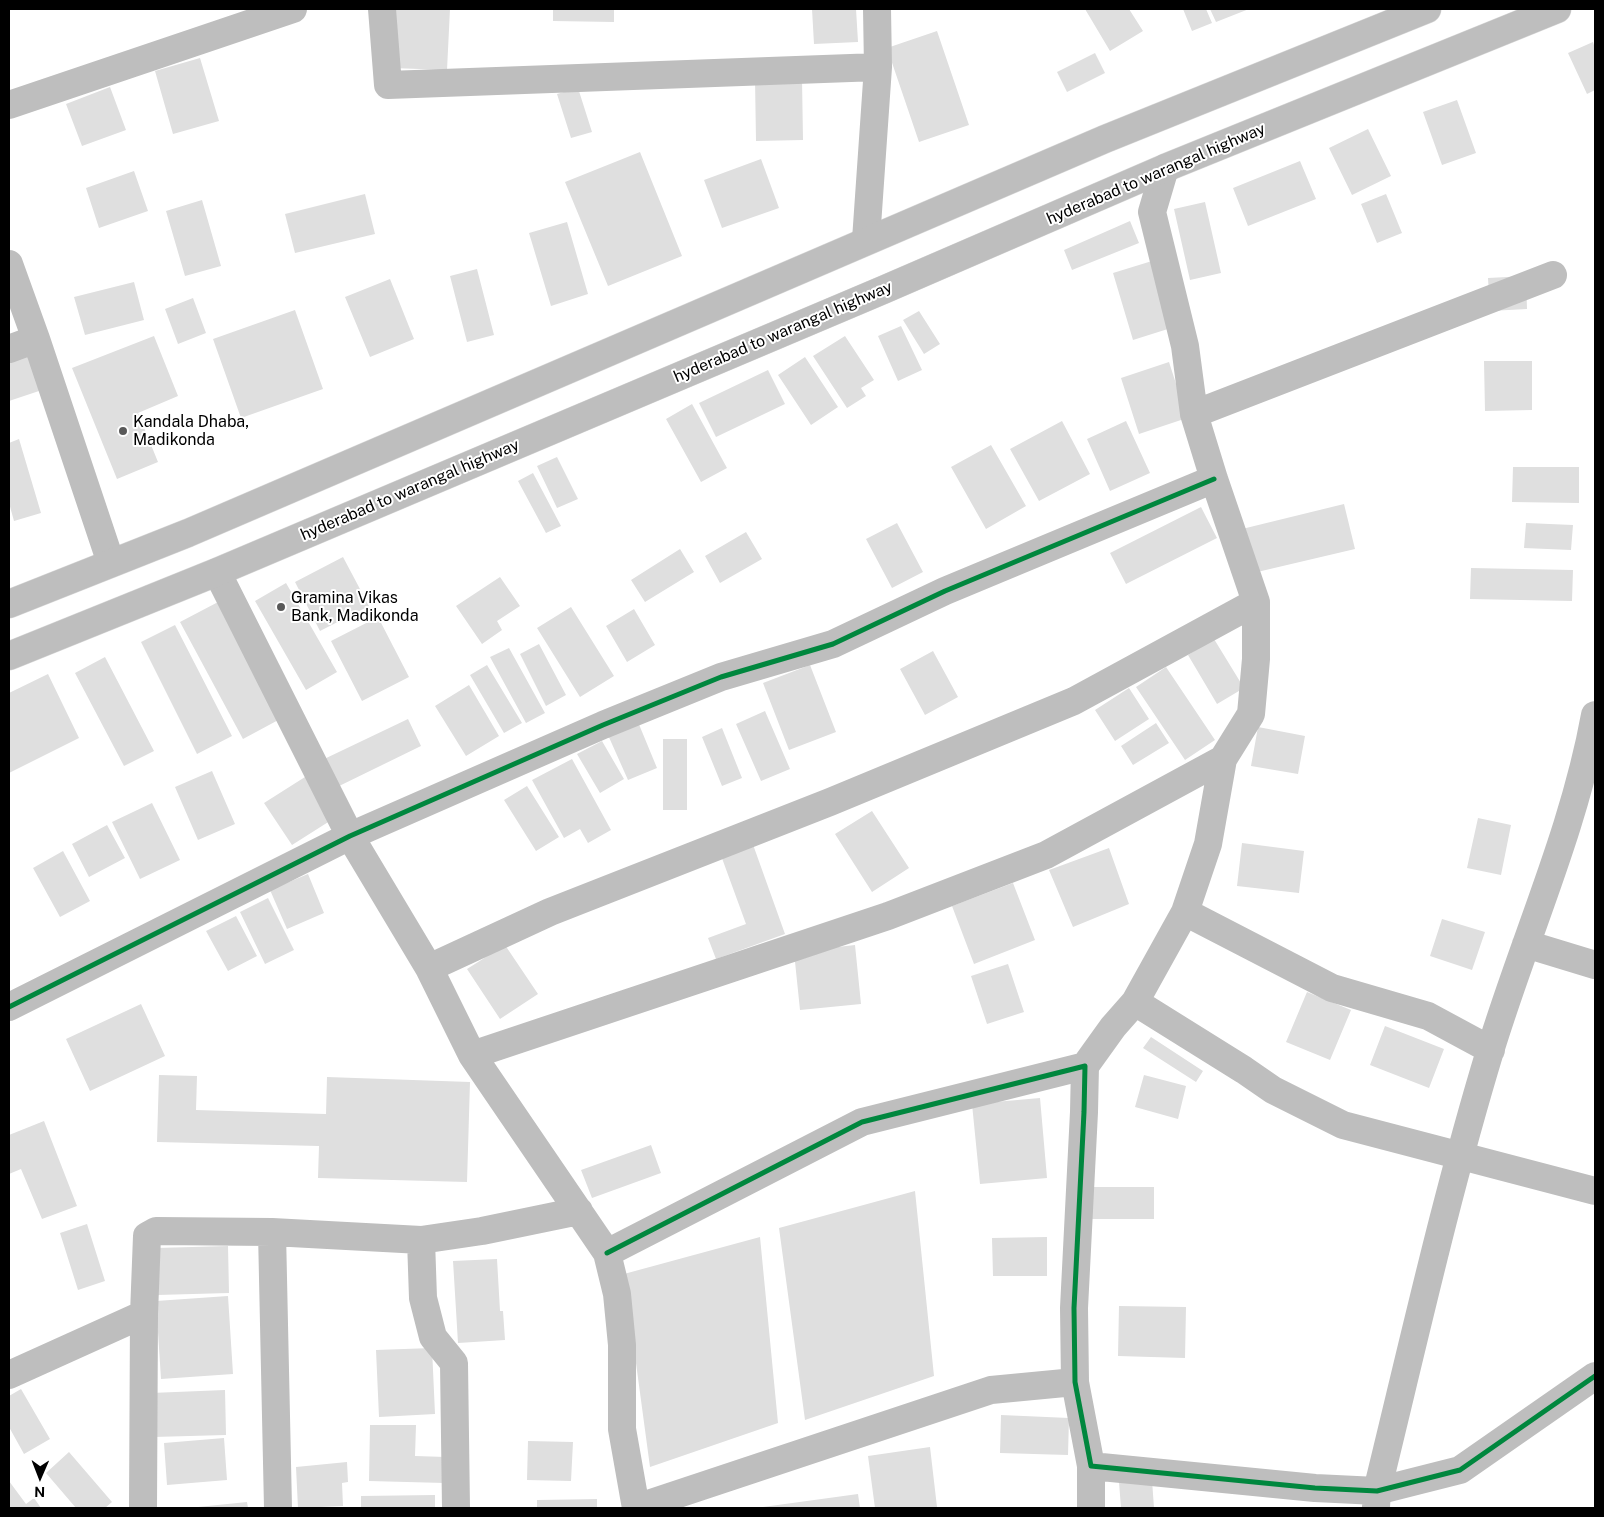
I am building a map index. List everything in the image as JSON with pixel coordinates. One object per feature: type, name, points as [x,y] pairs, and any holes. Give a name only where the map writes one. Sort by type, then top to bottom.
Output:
[{"type":"street","points":[[9,105],[294,9]]},
{"type":"street","points":[[382,9],[388,85],[878,67]]},
{"type":"street","points":[[866,240],[878,67],[877,9]]},
{"type":"street","points":[[9,604],[188,533],[866,240],[1105,139],[1427,9]]},
{"type":"street","name":"hyderabad to warangal highway","points":[[9,656],[217,572],[883,290],[1165,168],[1557,9]]},
{"type":"street","points":[[1091,1508],[1090,1466],[1075,1382],[1074,1308],[1085,1066],[1112,1027],[1135,1002],[1185,912],[1208,844],[1223,759],[1251,714],[1256,658],[1256,602],[1194,414],[1184,346],[1152,212],[1165,168]]},
{"type":"street","points":[[9,264],[111,563]]},
{"type":"street","points":[[1194,414],[1553,275]]},
{"type":"street","points":[[9,349],[36,339]]},
{"type":"street","points":[[9,1007],[350,836],[603,725],[721,677],[833,644],[946,591],[1214,479]]},
{"type":"street","points":[[217,572],[350,836],[429,968],[472,1055],[607,1253],[617,1294],[622,1345],[622,1428],[636,1508],[991,1390],[1075,1382]]},
{"type":"street","points":[[429,968],[550,912],[830,802],[1074,701],[1256,602]]},
{"type":"street","points":[[1377,1500],[1460,1157],[1491,1050],[1576,801],[1595,714]]},
{"type":"street","points":[[472,1055],[888,916],[1046,855],[1223,759]]},
{"type":"street","points":[[1185,912],[1332,988],[1428,1016],[1491,1050]]},
{"type":"street","points":[[1526,944],[1595,965]]},
{"type":"street","points":[[1135,1002],[1273,1090],[1343,1125],[1595,1192]]},
{"type":"street","points":[[607,1253],[862,1122],[1085,1066]]},
{"type":"street","points":[[143,1508],[144,1314],[147,1236],[156,1231],[272,1232],[422,1240],[482,1231],[579,1211]]},
{"type":"street","points":[[272,1232],[278,1508]]},
{"type":"street","points":[[422,1240],[423,1298],[433,1338],[454,1363],[456,1508]]},
{"type":"street","points":[[9,1375],[144,1314]]},
{"type":"street","points":[[1090,1466],[1315,1488],[1377,1500],[1460,1470],[1595,1376]]},
{"type":"building","points":[[394,9],[450,9],[447,70],[392,68]]},
{"type":"building","points":[[553,9],[614,9],[614,22],[553,21]]},
{"type":"building","points":[[812,9],[856,9],[858,42],[814,44]]},
{"type":"building","points":[[1085,9],[1129,9],[1143,31],[1110,51]]},
{"type":"building","points":[[1183,9],[1206,9],[1212,23],[1192,31]]},
{"type":"building","points":[[1210,9],[1249,9],[1216,22]]},
{"type":"building","points":[[937,31],[969,125],[919,142],[887,48]]},
{"type":"building","points":[[1593,42],[1595,48],[1595,90],[1587,94],[1568,53]]},
{"type":"building","points":[[1095,53],[1105,73],[1067,92],[1057,72]]},
{"type":"building","points":[[200,58],[219,121],[173,134],[155,71]]},
{"type":"building","points":[[755,79],[802,79],[803,140],[756,141]]},
{"type":"building","points":[[110,87],[126,130],[82,146],[66,104]]},
{"type":"building","points":[[578,88],[592,132],[571,138],[557,94]]},
{"type":"building","points":[[1457,100],[1476,153],[1442,165],[1423,112]]},
{"type":"building","points":[[1368,129],[1391,176],[1352,195],[1329,148]]},
{"type":"building","points":[[640,152],[682,256],[608,286],[565,182]]},
{"type":"building","points":[[761,159],[779,208],[722,228],[704,180]]},
{"type":"building","points":[[1300,161],[1316,199],[1248,226],[1233,188]]},
{"type":"building","points":[[134,171],[148,211],[99,228],[86,188]]},
{"type":"building","points":[[365,194],[375,234],[295,253],[285,214]]},
{"type":"building","points":[[1386,194],[1402,233],[1377,243],[1361,204]]},
{"type":"building","points":[[202,200],[221,266],[185,276],[166,211]]},
{"type":"building","points":[[1205,202],[1221,273],[1190,280],[1174,209]]},
{"type":"building","points":[[1130,221],[1139,243],[1072,270],[1064,250]]},
{"type":"building","points":[[567,222],[588,294],[551,306],[529,233]]},
{"type":"building","points":[[1152,261],[1171,328],[1133,340],[1113,273]]},
{"type":"building","points":[[477,269],[494,335],[467,342],[450,276]]},
{"type":"building","points":[[1526,276],[1527,309],[1490,311],[1488,278]]},
{"type":"building","points":[[390,279],[414,339],[370,357],[345,297]]},
{"type":"building","points":[[134,282],[144,320],[85,335],[74,297]]},
{"type":"building","points":[[193,298],[206,333],[178,344],[165,309]]},
{"type":"building","points":[[295,310],[323,389],[241,418],[213,339]]},
{"type":"building","points":[[919,311],[940,344],[924,354],[903,320]]},
{"type":"building","points":[[901,326],[922,370],[898,381],[878,336]]},
{"type":"building","points":[[154,336],[178,396],[138,413],[158,462],[117,479],[72,368]]},
{"type":"building","points":[[845,336],[874,380],[861,388],[866,396],[847,408],[813,356]]},
{"type":"building","points":[[36,353],[48,388],[9,401],[9,363]]},
{"type":"building","points":[[805,357],[838,407],[811,425],[778,375]]},
{"type":"building","points":[[1484,361],[1532,361],[1532,410],[1485,411]]},
{"type":"building","points":[[1169,362],[1187,418],[1139,434],[1121,378]]},
{"type":"building","points":[[768,370],[785,404],[716,437],[699,403]]},
{"type":"building","points":[[692,404],[727,468],[701,482],[666,419]]},
{"type":"building","points":[[1062,421],[1090,474],[1039,501],[1010,449]]},
{"type":"building","points":[[1126,421],[1150,473],[1110,491],[1087,439]]},
{"type":"building","points":[[19,439],[41,513],[14,521],[9,503],[9,443]]},
{"type":"building","points":[[991,445],[1026,506],[986,529],[951,467]]},
{"type":"building","points":[[557,457],[578,499],[557,508],[537,466]]},
{"type":"building","points":[[1513,467],[1579,467],[1579,503],[1512,502]]},
{"type":"building","points":[[533,473],[561,526],[546,533],[518,481]]},
{"type":"building","points":[[1344,504],[1355,549],[1253,573],[1242,529]]},
{"type":"building","points":[[1201,507],[1217,538],[1126,584],[1110,553]]},
{"type":"building","points":[[897,523],[923,572],[892,588],[866,539]]},
{"type":"building","points":[[1526,523],[1573,525],[1571,550],[1524,548]]},
{"type":"building","points":[[746,532],[762,559],[720,583],[705,556]]},
{"type":"building","points":[[680,549],[694,572],[645,602],[631,580]]},
{"type":"building","points":[[343,557],[369,606],[320,631],[295,582]]},
{"type":"building","points":[[1471,568],[1573,570],[1572,601],[1470,599]]},
{"type":"building","points":[[500,577],[520,606],[497,621],[502,630],[482,644],[456,606]]},
{"type":"building","points":[[286,583],[337,672],[306,690],[255,601]]},
{"type":"building","points":[[220,601],[282,718],[243,739],[180,622]]},
{"type":"building","points":[[571,607],[614,676],[580,697],[537,628]]},
{"type":"building","points":[[634,609],[655,645],[627,662],[606,626]]},
{"type":"building","points":[[378,617],[409,677],[362,701],[331,641]]},
{"type":"building","points":[[175,625],[232,736],[197,754],[141,642]]},
{"type":"building","points":[[1214,639],[1244,688],[1217,704],[1188,655]]},
{"type":"building","points":[[539,644],[566,695],[546,706],[520,654]]},
{"type":"building","points":[[509,648],[545,713],[526,723],[490,657]]},
{"type":"building","points":[[933,651],[958,697],[925,715],[900,669]]},
{"type":"building","points":[[105,657],[154,751],[124,766],[75,673]]},
{"type":"building","points":[[487,665],[522,723],[504,733],[470,675]]},
{"type":"building","points":[[810,665],[836,732],[789,750],[763,683]]},
{"type":"building","points":[[1166,667],[1215,740],[1185,760],[1136,687]]},
{"type":"building","points":[[48,674],[79,738],[9,773],[9,693]]},
{"type":"building","points":[[469,685],[499,736],[466,756],[435,706]]},
{"type":"building","points":[[1129,688],[1149,719],[1115,741],[1095,710]]},
{"type":"building","points":[[765,711],[790,769],[761,781],[736,724]]},
{"type":"building","points":[[408,719],[421,746],[333,789],[320,761]]},
{"type":"building","points":[[638,722],[657,768],[628,780],[608,735]]},
{"type":"building","points":[[1156,723],[1169,743],[1133,765],[1121,746]]},
{"type":"building","points":[[1258,727],[1305,736],[1298,774],[1251,766]]},
{"type":"building","points":[[722,728],[742,778],[722,786],[702,737]]},
{"type":"building","points":[[663,739],[687,739],[687,810],[663,810]]},
{"type":"building","points":[[602,741],[624,779],[600,793],[577,754]]},
{"type":"building","points":[[572,759],[611,830],[588,843],[580,829],[564,838],[532,780]]},
{"type":"building","points":[[212,771],[235,824],[198,840],[175,787]]},
{"type":"building","points":[[305,777],[333,819],[292,845],[264,803]]},
{"type":"building","points":[[527,786],[559,837],[536,851],[504,800]]},
{"type":"building","points":[[152,803],[180,860],[140,879],[112,822]]},
{"type":"building","points":[[872,811],[909,868],[872,892],[835,834]]},
{"type":"building","points":[[1478,818],[1511,825],[1501,875],[1467,868]]},
{"type":"building","points":[[107,825],[125,858],[89,877],[72,844]]},
{"type":"building","points":[[751,839],[785,934],[716,959],[708,938],[746,924],[719,850]]},
{"type":"building","points":[[1242,843],[1304,851],[1299,893],[1237,886]]},
{"type":"building","points":[[1109,848],[1129,904],[1073,927],[1049,870]]},
{"type":"building","points":[[63,851],[90,901],[60,917],[33,868]]},
{"type":"building","points":[[308,874],[324,913],[287,929],[270,890]]},
{"type":"building","points":[[1013,883],[1035,940],[974,964],[952,906]]},
{"type":"building","points":[[268,898],[294,950],[265,964],[240,912]]},
{"type":"building","points":[[236,916],[257,956],[228,971],[206,931]]},
{"type":"building","points":[[1442,919],[1485,932],[1472,970],[1430,956]]},
{"type":"building","points":[[505,945],[538,994],[500,1019],[467,969]]},
{"type":"building","points":[[855,945],[861,1004],[800,1010],[794,952]]},
{"type":"building","points":[[1008,964],[1024,1012],[987,1024],[971,976]]},
{"type":"building","points":[[1307,992],[1351,1010],[1330,1060],[1286,1042]]},
{"type":"building","points":[[141,1004],[165,1056],[90,1091],[66,1039]]},
{"type":"building","points":[[1385,1026],[1444,1049],[1429,1088],[1370,1065]]},
{"type":"building","points":[[1151,1037],[1203,1071],[1196,1082],[1143,1048]]},
{"type":"building","points":[[159,1075],[197,1076],[196,1110],[326,1114],[327,1077],[470,1082],[467,1182],[318,1178],[319,1146],[157,1142]]},
{"type":"building","points":[[1144,1075],[1186,1086],[1178,1119],[1135,1107]]},
{"type":"building","points":[[1040,1098],[1047,1178],[980,1184],[972,1104]]},
{"type":"building","points":[[44,1121],[77,1206],[42,1219],[21,1169],[9,1174],[9,1135]]},
{"type":"building","points":[[651,1145],[661,1173],[592,1198],[581,1170]]},
{"type":"building","points":[[1090,1187],[1154,1187],[1154,1219],[1090,1219]]},
{"type":"building","points":[[915,1191],[934,1376],[805,1420],[779,1228]]},
{"type":"building","points":[[87,1224],[105,1281],[78,1290],[60,1233]]},
{"type":"building","points":[[760,1237],[778,1423],[650,1467],[624,1274]]},
{"type":"building","points":[[1047,1237],[1047,1276],[993,1276],[992,1238]]},
{"type":"building","points":[[228,1246],[229,1293],[157,1295],[156,1248]]},
{"type":"building","points":[[497,1259],[500,1311],[503,1311],[505,1340],[458,1343],[453,1261]]},
{"type":"building","points":[[228,1296],[233,1374],[161,1379],[156,1301]]},
{"type":"building","points":[[1119,1306],[1186,1307],[1185,1358],[1118,1356]]},
{"type":"building","points":[[432,1348],[435,1414],[379,1417],[376,1350]]},
{"type":"building","points":[[21,1389],[50,1439],[24,1454],[9,1427],[9,1396]]},
{"type":"building","points":[[225,1390],[226,1435],[153,1437],[151,1393]]},
{"type":"building","points":[[1001,1415],[1069,1418],[1068,1455],[1000,1453]]},
{"type":"building","points":[[370,1425],[416,1425],[415,1456],[446,1457],[445,1483],[369,1481]]},
{"type":"building","points":[[224,1438],[227,1480],[167,1485],[164,1443]]},
{"type":"building","points":[[528,1441],[573,1442],[571,1481],[527,1480]]},
{"type":"building","points":[[930,1447],[937,1507],[875,1508],[868,1456]]},
{"type":"building","points":[[69,1452],[112,1502],[105,1508],[76,1508],[46,1473]]},
{"type":"building","points":[[347,1462],[348,1482],[342,1483],[343,1506],[298,1508],[296,1467]]},
{"type":"building","points":[[1152,1480],[1154,1508],[1121,1508],[1119,1482]]},
{"type":"building","points":[[9,1481],[26,1504],[34,1498],[41,1508],[9,1508]]},
{"type":"building","points":[[858,1494],[860,1508],[763,1508],[763,1507]]},
{"type":"building","points":[[435,1495],[435,1508],[361,1508],[361,1496]]},
{"type":"building","points":[[597,1499],[597,1508],[537,1508],[537,1500]]},
{"type":"building","points":[[247,1502],[248,1508],[198,1508],[198,1507]]},
{"type":"cycle path","points":[[9,1007],[350,836],[603,725],[721,677],[833,644],[945,591],[1214,479]]},
{"type":"cycle path","points":[[607,1253],[862,1122],[1085,1066],[1074,1308],[1075,1382],[1091,1466],[1315,1488],[1377,1491],[1460,1470],[1595,1376]]},
{"type":"place","name":"Kandala Dhaba, Madikonda","points":[[123,431]]},
{"type":"place","name":"Gramina Vikas Bank, Madikonda","points":[[281,607]]}]
